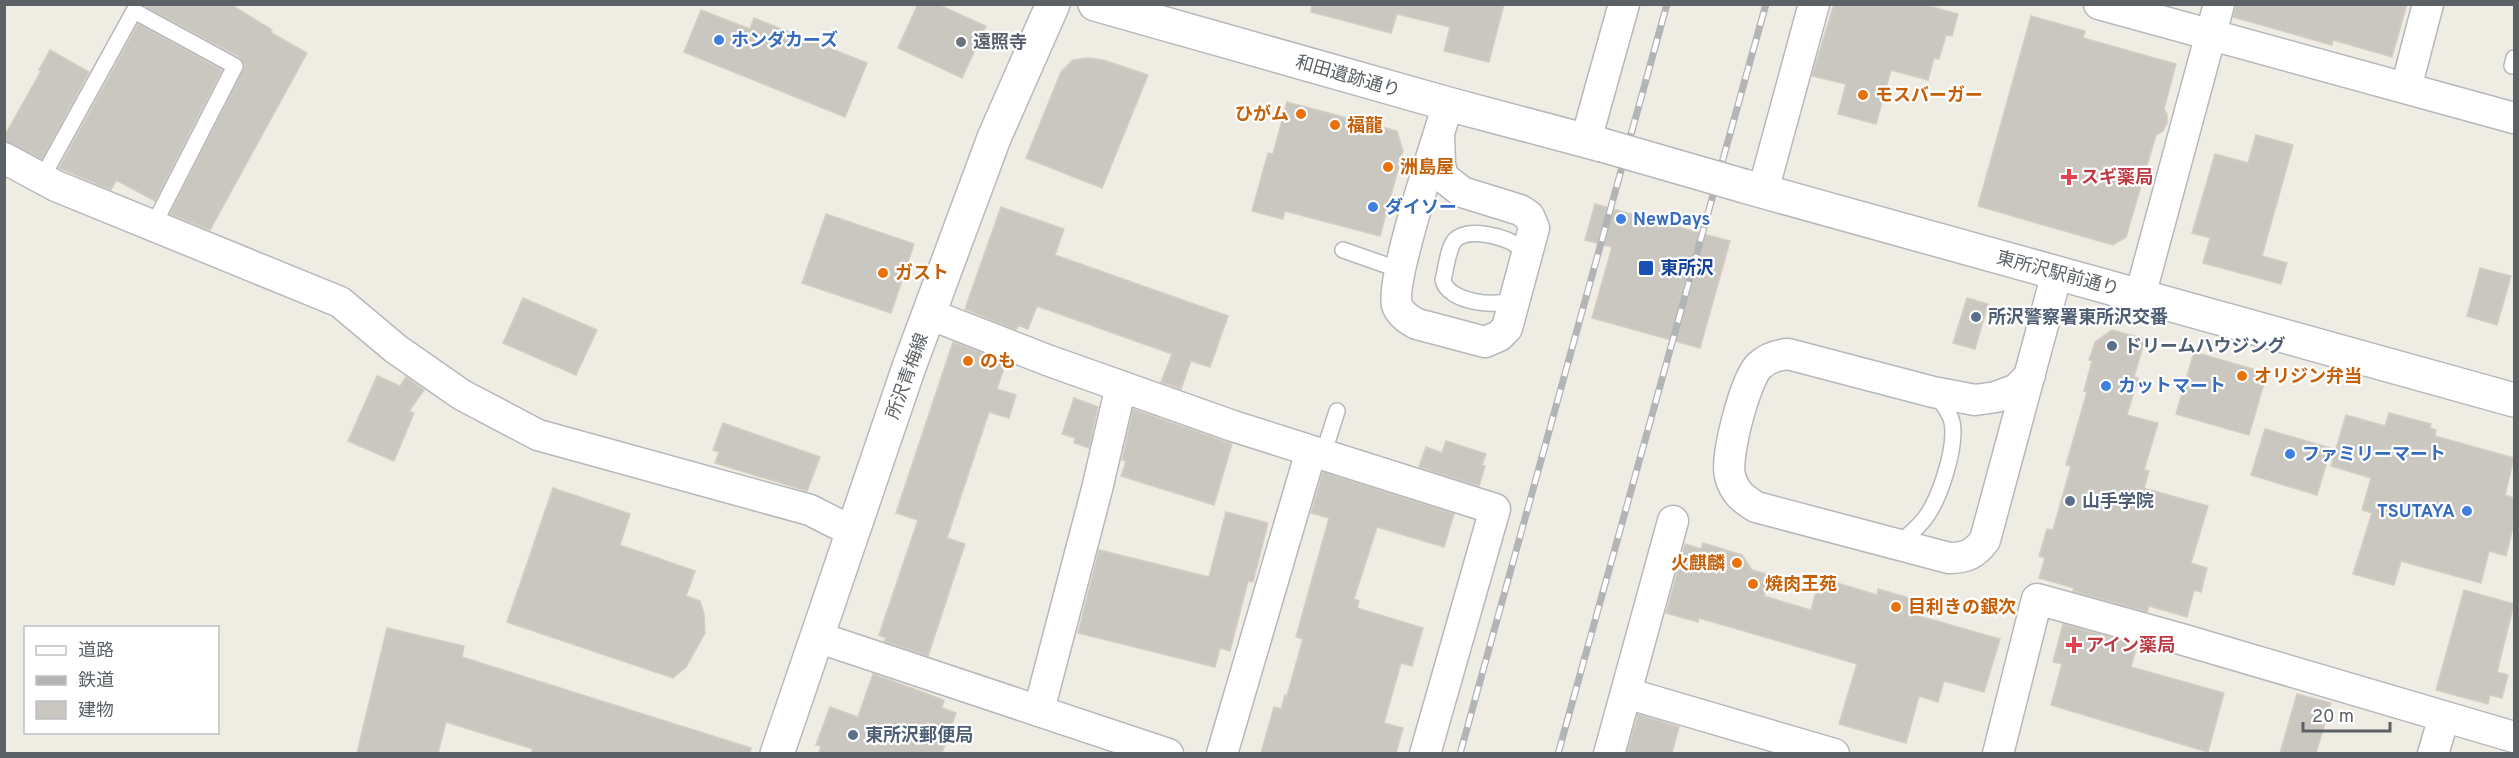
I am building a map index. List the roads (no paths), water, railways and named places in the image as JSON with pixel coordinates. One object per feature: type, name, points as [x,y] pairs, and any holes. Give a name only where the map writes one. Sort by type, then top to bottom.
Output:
[{"type":"street","name":"所沢青梅線","points":[[777,753],[929,314],[990,147],[1053,4]]},
{"type":"street","name":"和田遺跡通り","points":[[1095,4],[1444,119],[1594,143]]},
{"type":"street","points":[[1594,143],[1624,4]]},
{"type":"street","points":[[1753,188],[1814,4]]},
{"type":"street","points":[[2099,4],[2514,118]]},
{"type":"street","points":[[2140,296],[2219,4]]},
{"type":"street","points":[[2406,88],[2428,4]]},
{"type":"street","points":[[1444,119],[1440,164],[1443,177],[1462,192],[1520,210],[1529,216],[1534,228],[1507,328],[1499,336],[1485,342],[1417,324],[1406,319],[1397,307],[1396,291],[1400,270],[1444,119]]},
{"type":"street","name":"東所沢駅前通り","points":[[1594,143],[2514,400]]},
{"type":"street","points":[[4,158],[42,178],[153,226],[340,302],[396,349],[462,395],[538,435],[810,510],[853,532]]},
{"type":"street","points":[[2030,375],[2017,389],[1996,397],[1975,400],[1933,392],[1788,354],[1774,355],[1759,366],[1748,381],[1728,458],[1730,476],[1736,491],[1756,507],[1949,558],[1964,558],[1978,550],[1985,540],[2030,375],[2057,273]]},
{"type":"street","points":[[929,314],[1121,386],[1317,453],[1495,509],[1425,753]]},
{"type":"street","points":[[1039,710],[1097,489],[1121,386]]},
{"type":"street","points":[[1222,753],[1317,453]]},
{"type":"street","points":[[1609,753],[1673,521]]},
{"type":"street","points":[[1998,753],[2037,599],[2514,737]]},
{"type":"street","points":[[818,637],[1168,753]]},
{"type":"street","points":[[1626,693],[1776,746],[1834,753]]},
{"type":"street","points":[[2433,753],[2444,717]]},
{"type":"lane","points":[[42,178],[134,11],[235,66],[153,226]]},
{"type":"lane","points":[[1516,299],[1497,305],[1463,298],[1444,286],[1443,280],[1453,242],[1464,233],[1474,232],[1509,241],[1518,246],[1526,260]]},
{"type":"lane","points":[[1343,250],[1400,270]]},
{"type":"lane","points":[[1897,545],[1922,522],[1928,513],[1938,496],[1947,462],[1953,435],[1952,420],[1933,392]]},
{"type":"lane","points":[[1317,453],[1337,411]]},
{"type":"railway","points":[[1460,754],[1667,4]]},
{"type":"railway","points":[[1558,754],[1766,4]]},
{"type":"place","name":"ホンダカーズ","points":[[719,40]]},
{"type":"place","name":"遠照寺","points":[[961,42]]},
{"type":"place","name":"モスバーガー","points":[[1863,95]]},
{"type":"place","name":"ひがム","points":[[1301,114]]},
{"type":"place","name":"福龍","points":[[1335,125]]},
{"type":"place","name":"洲島屋","points":[[1388,167]]},
{"type":"place","name":"スギ薬局","points":[[2069,177]]},
{"type":"place","name":"ダイソー","points":[[1373,207]]},
{"type":"place","name":"NewDays","points":[[1621,219]]},
{"type":"place","name":"東所沢","points":[[1646,268]]},
{"type":"place","name":"ガスト","points":[[883,273]]},
{"type":"place","name":"所沢警察署東所沢交番","points":[[1976,317]]},
{"type":"place","name":"ドリームハウジング","points":[[2112,346]]},
{"type":"place","name":"のも","points":[[968,361]]},
{"type":"place","name":"オリジン弁当","points":[[2242,376]]},
{"type":"place","name":"カットマート","points":[[2106,386]]},
{"type":"place","name":"ファミリーマート","points":[[2290,454]]},
{"type":"place","name":"山手学院","points":[[2070,501]]},
{"type":"place","name":"TSUTAYA","points":[[2467,511]]},
{"type":"place","name":"火麒麟","points":[[1737,563]]},
{"type":"place","name":"焼肉王苑","points":[[1753,584]]},
{"type":"place","name":"目利きの銀次","points":[[1896,607]]},
{"type":"place","name":"アイン薬局","points":[[2074,645]]},
{"type":"place","name":"東所沢郵便局","points":[[853,735]]}]
